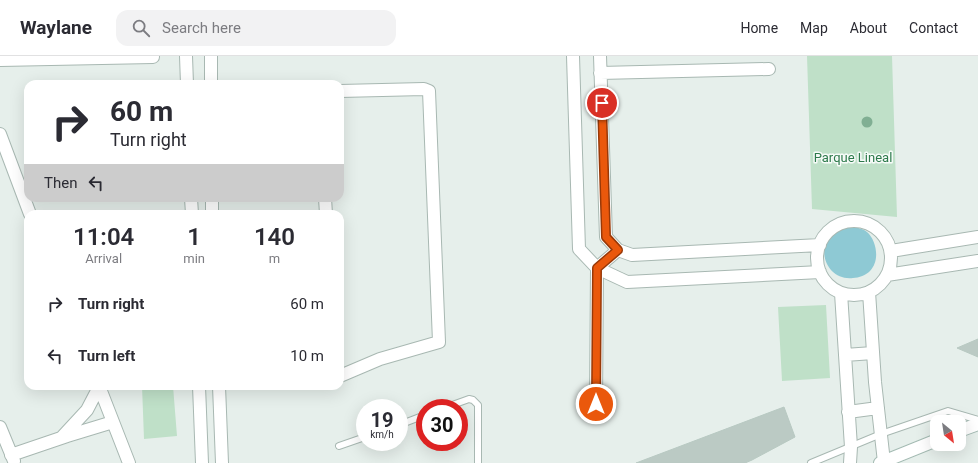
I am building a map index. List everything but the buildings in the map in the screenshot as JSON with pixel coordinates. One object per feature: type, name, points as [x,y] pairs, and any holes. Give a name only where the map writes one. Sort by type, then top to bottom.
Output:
[{"type":"street","points":[[0,60],[153,56]]},
{"type":"street","points":[[186,56],[187,80]]},
{"type":"street","points":[[211,56],[211,80]]},
{"type":"street","points":[[573,56],[579,249],[597,268],[627,282],[820,272]]},
{"type":"street","points":[[600,56],[606,237],[618,250],[632,255],[820,245]]},
{"type":"street","points":[[600,73],[769,68]]},
{"type":"street","points":[[344,91],[424,89],[429,91],[439,342],[380,360],[344,374]]},
{"type":"street","points":[[0,134],[24,198]]},
{"type":"street","points":[[858,222],[869,225],[879,231],[886,240],[890,251],[891,263],[887,275],[879,285],[869,292],[860,295],[841,293],[832,288],[820,272],[818,254],[820,245],[826,235],[835,227],[846,223],[858,222]]},
{"type":"street","points":[[890,251],[978,237]]},
{"type":"street","points":[[596,404],[597,268],[618,250]]},
{"type":"street","points":[[887,275],[978,261]]},
{"type":"street","points":[[869,292],[882,462],[930,443]]},
{"type":"street","points":[[841,293],[851,447],[850,463]]},
{"type":"street","points":[[844,355],[873,353]]},
{"type":"street","points":[[61,438],[87,410],[97,390]]},
{"type":"street","points":[[100,390],[130,463]]},
{"type":"street","points":[[199,390],[202,463]]},
{"type":"street","points":[[219,390],[222,463]]},
{"type":"street","points":[[848,412],[878,408]]},
{"type":"street","points":[[0,427],[13,459],[61,438],[113,422]]},
{"type":"street","points":[[966,428],[978,424]]},
{"type":"lane","points":[[468,399],[473,400],[478,405],[478,463]]},
{"type":"lane","points":[[811,463],[881,434],[948,411],[978,420]]},
{"type":"lane","points":[[339,446],[356,440]]},
{"type":"green space","name":"Parque Lineal","points":[[807,56],[892,56],[897,217],[812,209]]},
{"type":"green space","points":[[826,305],[830,378],[782,381],[778,307]]},
{"type":"green space","points":[[142,390],[173,390],[177,436],[144,439]]},
{"type":"water","points":[[853,226],[866,231],[873,240],[876,257],[873,267],[866,274],[853,278],[845,278],[837,275],[831,270],[827,264],[824,249],[826,241],[835,230]]},
{"type":"route","points":[[596,404],[597,268],[618,250],[606,237],[602,103]]}]
